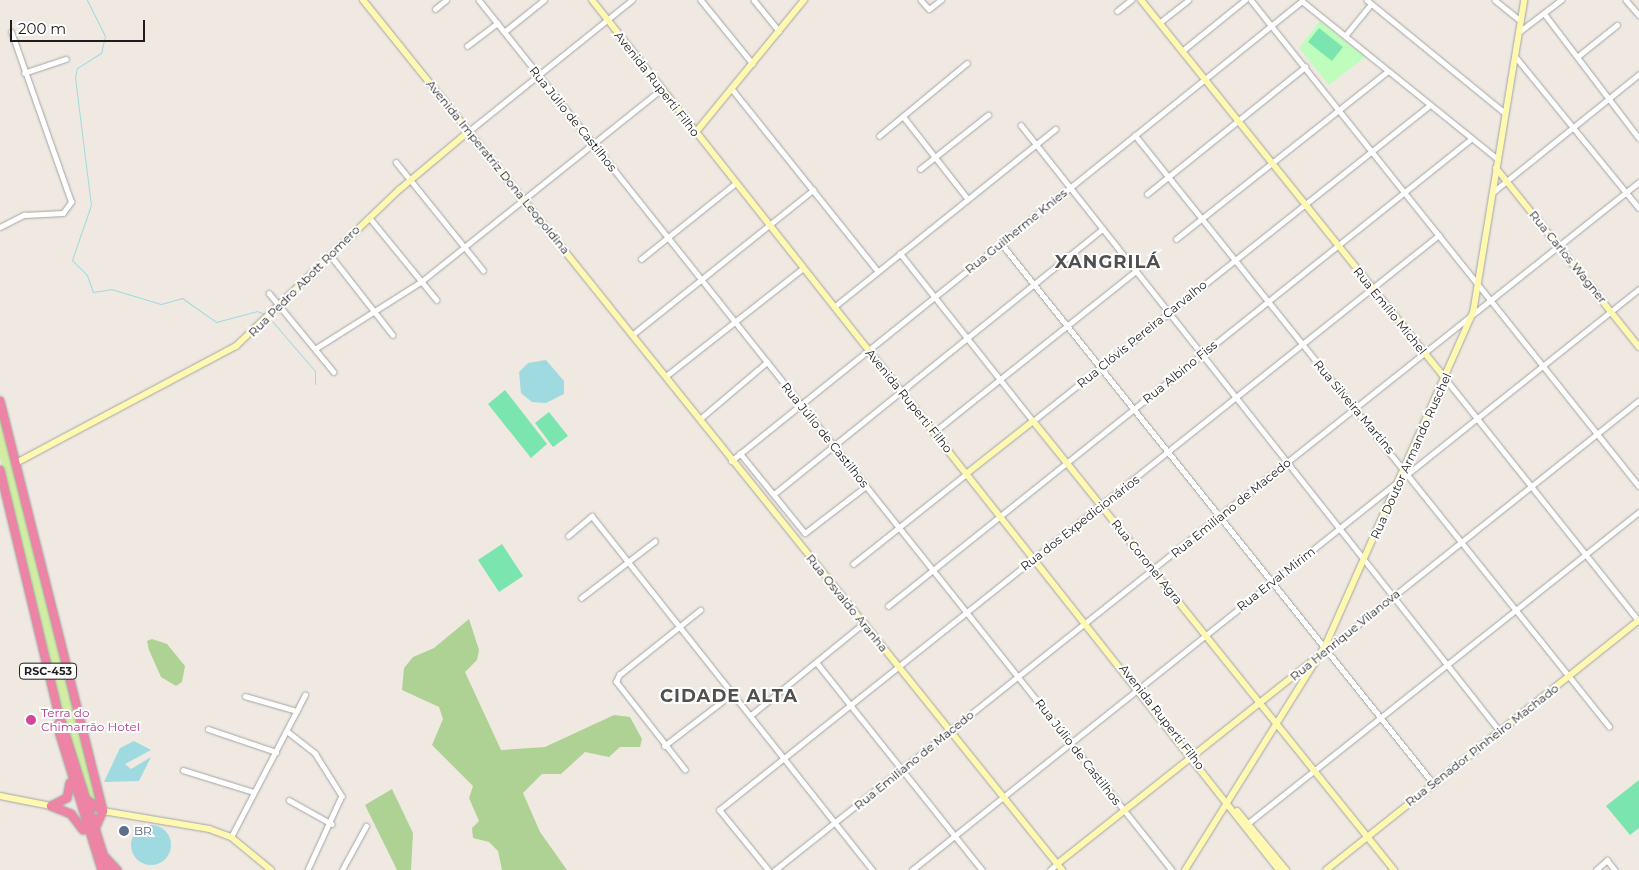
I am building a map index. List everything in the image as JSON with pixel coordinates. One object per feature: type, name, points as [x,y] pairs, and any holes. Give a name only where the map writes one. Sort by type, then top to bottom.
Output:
[{"type":"highway","points":[[0,402],[103,811],[94,834]]},
{"type":"highway","name":"RSC-453","points":[[0,470],[102,870]]},
{"type":"highway","name":"RSC-453","points":[[0,488],[66,764],[97,850],[108,870]]},
{"type":"highway","points":[[51,806],[70,793],[66,764]]},
{"type":"highway","points":[[82,796],[103,811]]},
{"type":"highway","points":[[51,806],[71,814],[97,850],[117,870]]},
{"type":"main road","name":"Avenida Imperatriz Dona Leopoldina","points":[[363,0],[632,335]]},
{"type":"main road","name":"Avenida Ruperti Filho","points":[[592,0],[966,474],[1088,623],[1227,801],[1286,870]]},
{"type":"main road","points":[[696,132],[804,0]]},
{"type":"main road","name":"Rua Emílio Michel","points":[[1141,0],[1338,245],[1371,290],[1445,378]]},
{"type":"main road","name":"Rua Doutor Armando Ruschel","points":[[1185,870],[1319,656],[1328,647],[1365,557],[1400,483],[1473,313],[1479,286],[1492,192],[1524,0]]},
{"type":"main road","name":"Rua Pedro Abott Romero","points":[[16,463],[210,362],[254,332],[369,217],[469,131]]},
{"type":"main road","name":"Rua Carlos Wagner","points":[[1496,168],[1639,347]]},
{"type":"main road","name":"Rua Osvaldo Aranha","points":[[632,335],[700,419],[731,461],[864,623],[948,732],[1062,870]]},
{"type":"main road","name":"Rua Coronel Agra","points":[[1033,421],[1394,870]]},
{"type":"main road","name":"Rua Clóvis Pereira Carvalho","points":[[966,474],[1033,421]]},
{"type":"main road","name":"Rua Senador Pinheiro Machado","points":[[1326,870],[1639,620]]},
{"type":"main road","name":"Rua Henrique Vilanova","points":[[1057,864],[1319,656]]},
{"type":"main road","points":[[0,796],[51,806]]},
{"type":"main road","points":[[103,811],[209,829],[231,837],[271,870]]},
{"type":"main road","name":"Avenida Ruperti Filho","points":[[1246,824],[1279,870]]},
{"type":"street","points":[[435,9],[446,0]]},
{"type":"street","name":"Rua Júlio de Castilhos","points":[[479,0],[800,405],[1072,742],[1172,870]]},
{"type":"street","points":[[504,32],[544,0]]},
{"type":"street","points":[[469,131],[632,0]]},
{"type":"street","points":[[701,0],[753,64]]},
{"type":"street","points":[[754,0],[779,31]]},
{"type":"street","points":[[922,0],[929,9],[941,0]]},
{"type":"street","points":[[1117,11],[1131,0]]},
{"type":"street","points":[[1159,22],[1188,0]]},
{"type":"street","points":[[1182,51],[1245,0]]},
{"type":"street","points":[[1251,0],[1639,486]]},
{"type":"street","points":[[1367,0],[1505,112]]},
{"type":"street","points":[[1494,0],[1521,21]]},
{"type":"street","points":[[1519,32],[1561,0]]},
{"type":"street","points":[[1626,0],[1639,15]]},
{"type":"street","points":[[1302,1],[1498,159]]},
{"type":"street","name":"Rua Guilherme Knies","points":[[731,461],[1302,1]]},
{"type":"street","points":[[1345,36],[1371,4]]},
{"type":"street","points":[[1544,13],[1639,138]]},
{"type":"street","points":[[467,46],[497,23]]},
{"type":"street","points":[[1577,57],[1617,25]]},
{"type":"street","points":[[0,227],[24,215],[63,213],[69,208],[70,195],[24,73],[11,32]]},
{"type":"street","points":[[1515,55],[1639,208]]},
{"type":"street","points":[[24,73],[66,59]]},
{"type":"street","points":[[878,136],[967,63]]},
{"type":"street","points":[[1147,194],[1305,67]]},
{"type":"street","points":[[1176,239],[1388,71]]},
{"type":"street","points":[[1492,192],[1610,100],[1639,74]]},
{"type":"street","points":[[732,89],[878,271]]},
{"type":"street","points":[[315,349],[422,281],[662,90]]},
{"type":"street","name":"Rua Clóvis Pereira Carvalho","points":[[1033,421],[1430,105]]},
{"type":"street","points":[[920,169],[988,115]]},
{"type":"street","points":[[903,116],[968,199]]},
{"type":"street","points":[[1021,125],[1152,292],[1450,662],[1499,730]]},
{"type":"street","points":[[834,307],[1055,129]]},
{"type":"street","name":"Rua Silveira Martins","points":[[1135,135],[1354,409],[1406,468],[1461,542],[1609,726]]},
{"type":"street","name":"Rua Albino Fiss","points":[[888,606],[1471,138]]},
{"type":"street","points":[[396,162],[483,270]]},
{"type":"street","name":"Rua Emiliano de Macedo","points":[[775,870],[1088,623],[1153,569],[1639,182]]},
{"type":"street","points":[[641,259],[736,183]]},
{"type":"street","points":[[632,335],[813,190]]},
{"type":"street","points":[[369,217],[437,300]]},
{"type":"street","points":[[774,494],[1103,229]]},
{"type":"street","name":"Rua dos Expedicionários","points":[[768,870],[720,810],[1439,234]]},
{"type":"street","points":[[1001,243],[1272,582],[1328,647],[1433,783]]},
{"type":"street","name":"Rua Coronel Agra","points":[[900,253],[1033,421]]},
{"type":"street","points":[[331,256],[393,335]]},
{"type":"street","points":[[666,376],[803,268]]},
{"type":"street","points":[[934,432],[1136,271]]},
{"type":"street","name":"Rua Erval Mirim","points":[[912,870],[1206,634],[1400,483],[1477,418],[1639,288]]},
{"type":"street","points":[[269,293],[334,372]]},
{"type":"street","points":[[700,419],[767,362]]},
{"type":"street","name":"Rua Emílio Michel","points":[[1445,378],[1639,620]]},
{"type":"street","name":"Rua Henrique Vilanova","points":[[1328,647],[1396,595],[1639,400]]},
{"type":"street","points":[[740,453],[807,533],[866,486]]},
{"type":"street","name":"Rua Clóvis Pereira Carvalho","points":[[854,564],[966,474]]},
{"type":"street","points":[[1246,824],[1639,512]]},
{"type":"street","points":[[568,536],[592,516],[874,870]]},
{"type":"street","points":[[581,598],[655,541]]},
{"type":"street","points":[[686,770],[664,746],[616,682],[619,675],[700,610]]},
{"type":"street","points":[[750,715],[817,663],[864,623]]},
{"type":"street","points":[[817,663],[849,706],[982,870]]},
{"type":"street","points":[[664,746],[733,693]]},
{"type":"street","points":[[231,837],[305,695]]},
{"type":"street","points":[[245,696],[297,711]]},
{"type":"street","points":[[208,729],[276,752]]},
{"type":"street","points":[[287,732],[315,753],[342,796],[332,824],[308,870]]},
{"type":"street","points":[[183,770],[254,792]]},
{"type":"street","points":[[289,800],[332,824]]},
{"type":"street","points":[[342,870],[366,826]]},
{"type":"street","points":[[1596,870],[1607,860],[1615,870]]},
{"type":"street","name":"Rua Henrique Vilanova","points":[[1050,870],[1057,864]]},
{"type":"green space","points":[[1320,21],[1365,57],[1329,85],[1299,48]]},
{"type":"green space","points":[[1319,28],[1343,47],[1332,61],[1308,42]]},
{"type":"green space","points":[[505,390],[547,444],[531,458],[488,404]]},
{"type":"green space","points":[[0,412],[96,793],[95,801],[91,803],[63,719],[0,458]]},
{"type":"green space","points":[[549,412],[568,436],[553,447],[535,423]]},
{"type":"green space","points":[[502,544],[523,576],[499,592],[478,560]]},
{"type":"green space","points":[[469,619],[479,650],[477,660],[465,672],[501,750],[545,747],[614,715],[630,717],[642,739],[640,747],[620,747],[609,757],[585,752],[561,774],[542,774],[523,793],[540,832],[567,870],[502,870],[498,851],[489,842],[473,838],[472,828],[479,821],[469,798],[473,786],[432,745],[443,719],[439,707],[402,690],[404,668],[413,657],[434,648]]},
{"type":"green space","points":[[152,639],[167,644],[185,666],[182,682],[176,686],[161,677],[149,650],[147,641]]},
{"type":"green space","points":[[1639,780],[1639,828],[1630,835],[1606,806]]},
{"type":"green space","points":[[392,789],[413,833],[411,870],[397,870],[365,805]]},
{"type":"water","points":[[546,360],[564,381],[564,394],[546,403],[532,402],[521,393],[519,372],[528,363]]},
{"type":"water","points":[[134,741],[151,750],[125,764],[131,769],[151,757],[139,781],[104,782],[120,748]]},
{"type":"water","points":[[155,825],[162,828],[168,834],[171,845],[170,853],[162,862],[155,865],[147,865],[140,862],[132,853],[131,841],[134,834],[143,826]]},
{"type":"waterway","points":[[87,0],[105,36],[101,53],[77,68],[75,77],[91,205],[72,260],[87,275],[93,292],[111,289],[161,304],[182,298],[216,322],[257,311],[266,315]]},
{"type":"waterway","points":[[272,321],[315,371],[315,384]]},
{"type":"place","name":"Terra do Chimarrão Hotel","points":[[31,720]]},
{"type":"place","name":"BR","points":[[124,831]]},
{"type":"district","name":"XANGRILÁ","points":[[1108,262]]},
{"type":"district","name":"CIDADE ALTA","points":[[729,696]]}]
